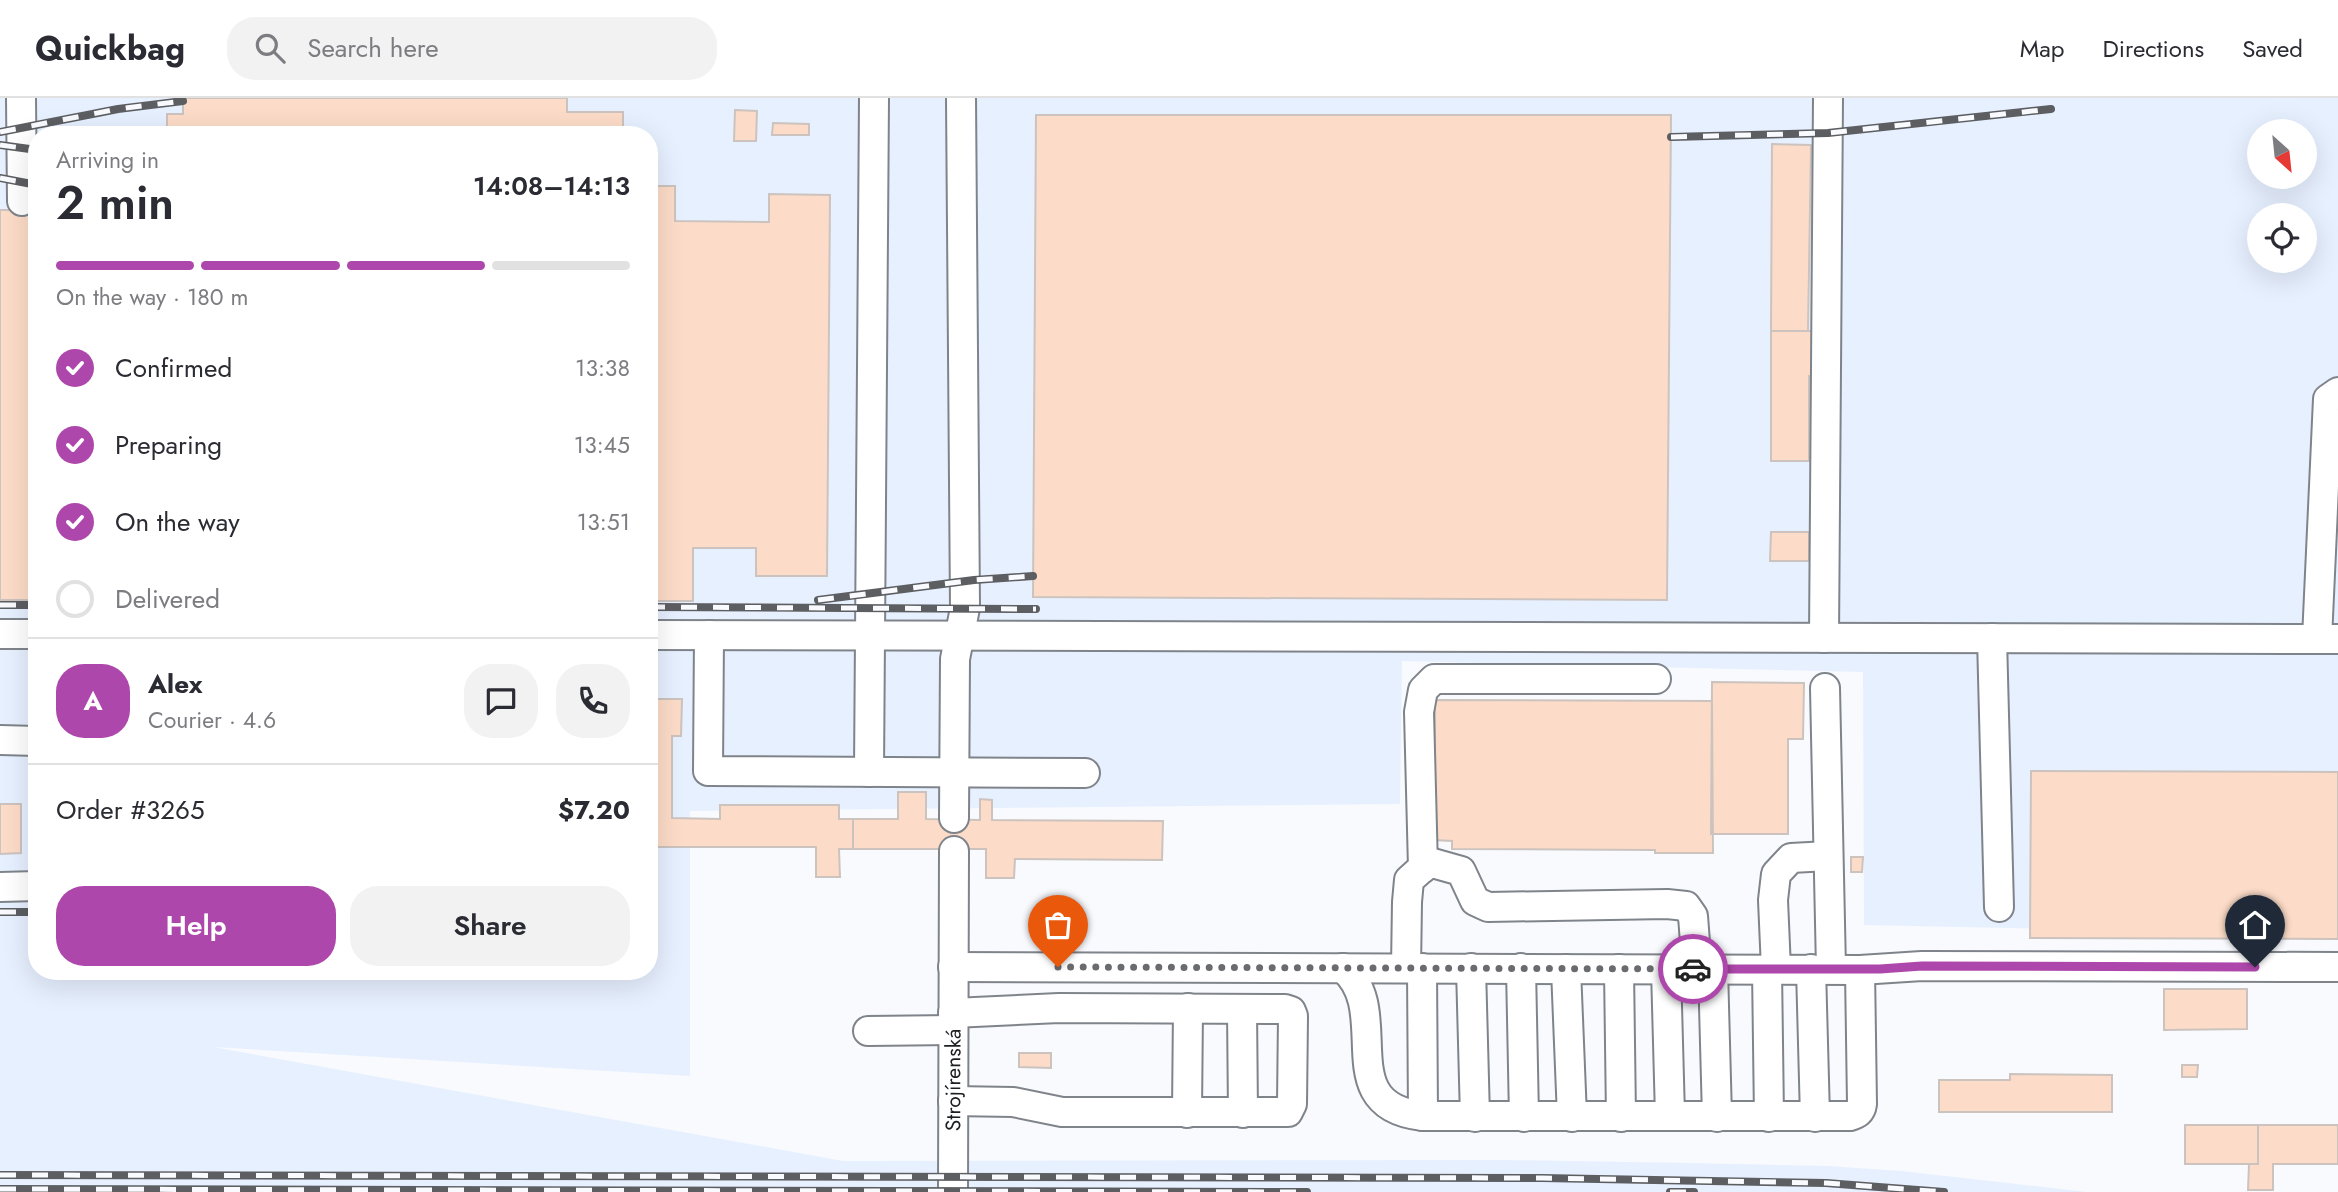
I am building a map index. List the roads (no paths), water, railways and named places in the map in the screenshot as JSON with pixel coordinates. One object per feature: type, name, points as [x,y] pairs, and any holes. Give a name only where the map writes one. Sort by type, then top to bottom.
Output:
[{"type":"street","points":[[21,98],[22,201]]},
{"type":"street","points":[[869,772],[874,98]]},
{"type":"street","points":[[954,818],[955,659],[965,608],[961,98]]},
{"type":"street","points":[[1824,638],[1828,98]]},
{"type":"street","points":[[658,635],[2328,639],[2329,399],[2338,392]]},
{"type":"street","points":[[0,634],[28,634]]},
{"type":"street","points":[[709,635],[708,771],[1085,773]]},
{"type":"street","points":[[1992,638],[1999,907]]},
{"type":"street","points":[[1423,867],[1419,712],[1423,690],[1434,680],[1656,679]]},
{"type":"street","points":[[1815,1116],[1828,856],[1825,688]]},
{"type":"street","points":[[0,740],[28,741]]},
{"type":"street","name":"Strojírenská","points":[[953,1192],[954,851]]},
{"type":"street","points":[[1769,1116],[1771,969],[1776,874],[1791,858],[1828,856]]},
{"type":"street","points":[[1423,1116],[1407,902],[1409,880],[1429,862],[1461,871],[1475,901],[1488,907],[1686,906],[1693,916],[1705,969],[1717,1117]]},
{"type":"street","points":[[0,887],[28,886]]},
{"type":"street","points":[[953,967],[1860,970],[1922,966],[2338,967]]},
{"type":"street","points":[[1343,968],[1359,985],[1365,1007],[1368,1073],[1376,1094],[1385,1104],[1397,1111],[1423,1116],[1850,1116],[1861,1110],[1860,970]]},
{"type":"street","points":[[1471,968],[1475,1116]]},
{"type":"street","points":[[1521,968],[1524,1116]]},
{"type":"street","points":[[1566,969],[1572,1116]]},
{"type":"street","points":[[1619,969],[1621,1116]]},
{"type":"street","points":[[1666,969],[1670,1116]]},
{"type":"street","points":[[868,1031],[1059,1008],[1285,1009],[1291,1011],[1293,1016],[1291,1111],[1062,1112],[1013,1102],[953,1101]]},
{"type":"street","points":[[1188,1009],[1188,1113]]},
{"type":"street","points":[[1242,1009],[1243,1113]]},
{"type":"railway","points":[[31,126],[118,109],[183,101]]},
{"type":"railway","points":[[1671,137],[1828,133],[2051,109]]},
{"type":"railway","points":[[0,132],[28,127]]},
{"type":"railway","points":[[0,145],[28,149]]},
{"type":"railway","points":[[0,178],[28,183]]},
{"type":"railway","points":[[818,600],[974,580],[1033,576]]},
{"type":"railway","points":[[0,605],[28,605]]},
{"type":"railway","points":[[658,607],[1036,609]]},
{"type":"railway","points":[[0,912],[28,912]]},
{"type":"railway","points":[[0,1175],[1542,1178],[1826,1183],[1944,1192]]},
{"type":"railway","points":[[0,1189],[1307,1192]]},
{"type":"railway","points":[[1670,1192],[1694,1192]]}]
